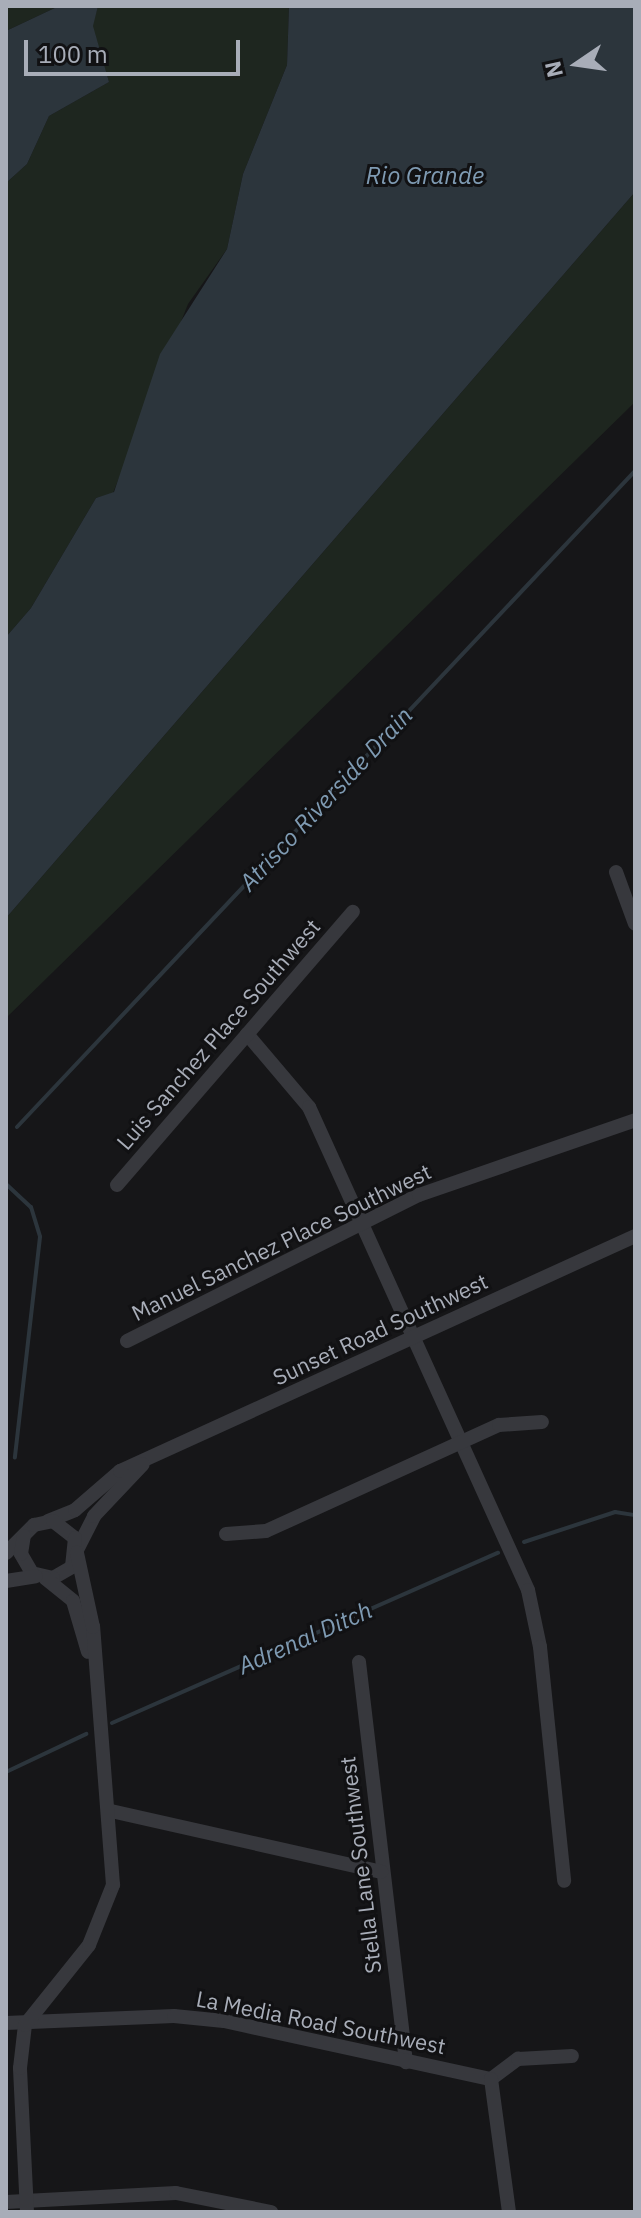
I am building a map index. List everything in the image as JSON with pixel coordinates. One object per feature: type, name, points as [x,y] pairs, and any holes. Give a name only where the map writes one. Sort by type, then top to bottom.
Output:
[{"type":"street","points":[[616,872],[635,924]]},
{"type":"street","name":"Luis Sanchez Place Southwest","points":[[117,1185],[353,912]]},
{"type":"street","points":[[247,1034],[309,1107],[462,1441],[535,1614],[564,1881]]},
{"type":"street","name":"Manuel Sanchez Place Southwest","points":[[127,1341],[419,1195],[635,1120]]},
{"type":"street","name":"Sunset Road Southwest","points":[[48,1521],[75,1510],[120,1471],[144,1464],[635,1236]]},
{"type":"street","points":[[226,1534],[266,1531],[510,1422],[542,1422]]},
{"type":"street","name":"Sunset Road Southwest","points":[[78,1550],[100,1509],[144,1464]]},
{"type":"street","points":[[6,1553],[24,1536],[48,1521],[70,1530],[78,1550],[92,1618],[96,1687],[111,1811],[109,1905],[89,1945],[25,2025],[20,2068],[27,2205]]},
{"type":"street","points":[[24,1536],[22,1559],[40,1577],[68,1593],[77,1608],[96,1687]]},
{"type":"street","points":[[6,1581],[65,1573],[78,1550]]},
{"type":"street","name":"Stella Lane Southwest","points":[[359,1662],[381,1872],[406,2062]]},
{"type":"street","points":[[111,1811],[381,1872]]},
{"type":"street","name":"La Media Road Southwest","points":[[6,2023],[25,2025],[174,2016],[491,2079]]},
{"type":"street","points":[[509,2212],[491,2079],[518,2059],[572,2056]]},
{"type":"street","points":[[6,2202],[27,2205],[176,2193],[271,2212]]},
{"type":"shaded area","points":[[6,6],[59,6],[6,31]]},
{"type":"shaded area","points":[[98,6],[289,6],[287,65],[243,174],[227,249],[188,304],[113,493],[96,498],[31,608],[6,637],[6,183],[27,164],[49,116],[109,82],[92,26]]},
{"type":"shaded area","points":[[635,192],[635,402],[6,1018],[6,918]]},
{"type":"water","points":[[59,6],[98,6],[93,26],[109,82],[49,116],[27,164],[6,183],[6,31]]},
{"type":"water","name":"Rio Grande","points":[[289,6],[635,6],[635,192],[6,918],[6,637],[31,608],[96,498],[114,492],[160,354],[227,249],[243,174],[287,65]]},
{"type":"waterway","name":"Atrisco Riverside Drain","points":[[17,1127],[635,471]]},
{"type":"waterway","points":[[6,1184],[31,1207],[40,1237],[15,1458]]},
{"type":"waterway","name":"Adrenal Ditch","points":[[524,1542],[615,1512],[635,1515]]},
{"type":"waterway","name":"Adrenal Ditch","points":[[112,1723],[498,1553]]},
{"type":"waterway","name":"Adrenal Ditch","points":[[6,1772],[86,1734]]}]
